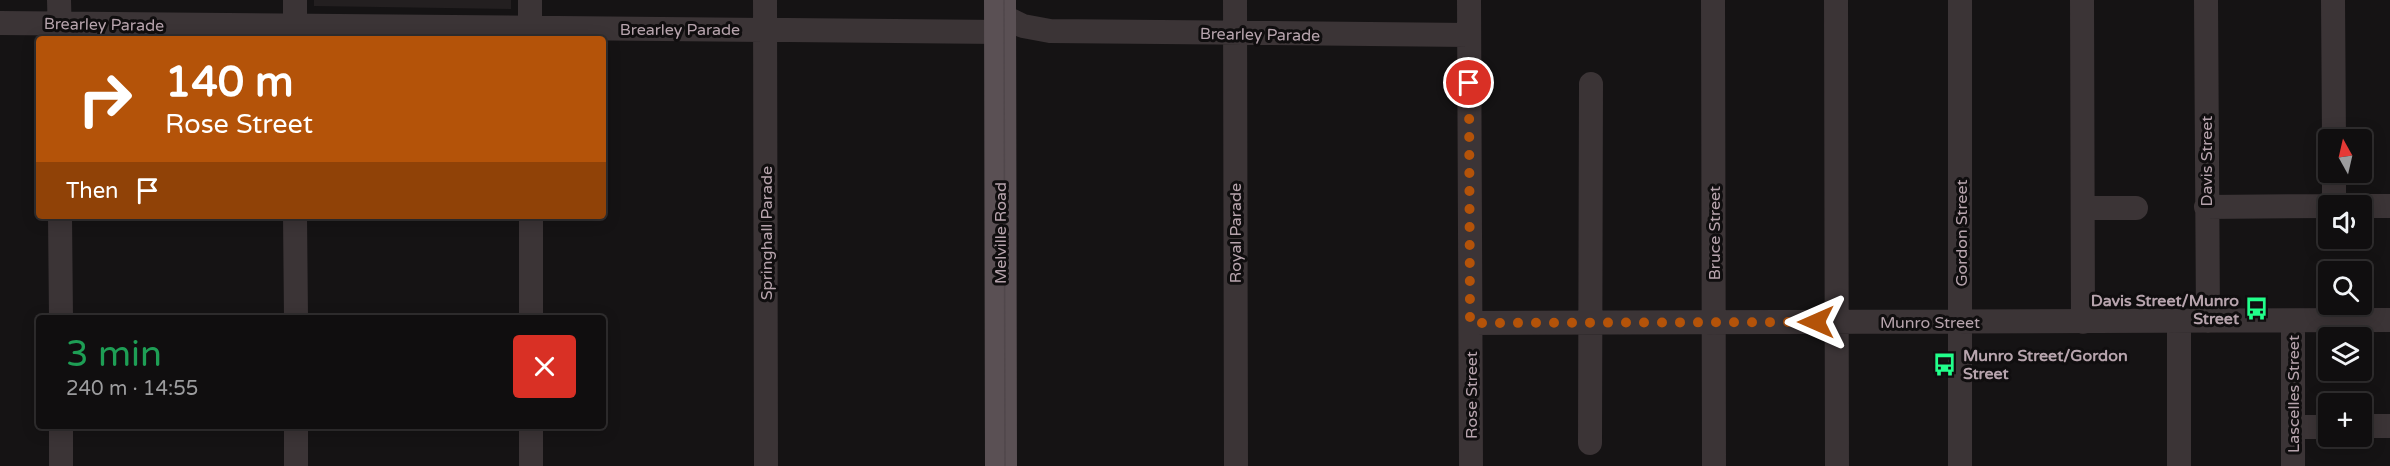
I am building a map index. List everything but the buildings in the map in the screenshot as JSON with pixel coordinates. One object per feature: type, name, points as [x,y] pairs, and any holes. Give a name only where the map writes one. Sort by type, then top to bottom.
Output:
[{"type":"main road","name":"Melville Road","points":[[1000,24],[1001,466]]},
{"type":"street","points":[[295,0],[295,32]]},
{"type":"street","points":[[530,0],[530,33]]},
{"type":"street","name":"Springhall Parade","points":[[765,0],[766,466]]},
{"type":"street","name":"Royal Parade","points":[[1234,0],[1236,466]]},
{"type":"street","name":"Rose Street","points":[[1469,0],[1471,466]]},
{"type":"street","name":"Bruce Street","points":[[1713,0],[1714,466]]},
{"type":"street","points":[[1836,0],[1837,466]]},
{"type":"street","name":"Gordon Street","points":[[1959,0],[1960,466]]},
{"type":"street","points":[[2082,0],[2083,322]]},
{"type":"street","name":"Davis Street","points":[[2206,0],[2208,321]]},
{"type":"street","points":[[2333,0],[2334,129]]},
{"type":"street","name":"Brearley Parade","points":[[0,23],[60,21],[295,32],[530,33],[1000,24],[1050,31],[1469,36]]},
{"type":"street","points":[[1590,443],[1591,84]]},
{"type":"street","points":[[2206,207],[2318,206]]},
{"type":"street","points":[[2372,206],[2390,206]]},
{"type":"street","points":[[2083,208],[2136,208]]},
{"type":"street","points":[[60,219],[61,315]]},
{"type":"street","points":[[295,219],[296,315]]},
{"type":"street","points":[[531,219],[531,315]]},
{"type":"street","points":[[2179,321],[2180,466]]},
{"type":"street","name":"Lascelles Street","points":[[2293,321],[2293,466]]},
{"type":"street","name":"Munro Street","points":[[1470,323],[2390,321]]},
{"type":"street","points":[[2372,426],[2390,426]]},
{"type":"street","points":[[2293,427],[2318,427]]},
{"type":"street","points":[[61,429],[61,466]]},
{"type":"street","points":[[296,429],[296,466]]},
{"type":"street","points":[[531,429],[531,466]]},
{"type":"shaded area","points":[[314,0],[511,0],[511,9],[314,6]]},
{"type":"tram line","points":[[1004,0],[1005,466]]},
{"type":"place","name":"Davis Street/Munro Street","points":[[2257,309]]},
{"type":"place","name":"Munro Street/Gordon Street","points":[[1945,364]]},
{"type":"route","points":[[1469,83],[1470,323],[1816,322]]}]
